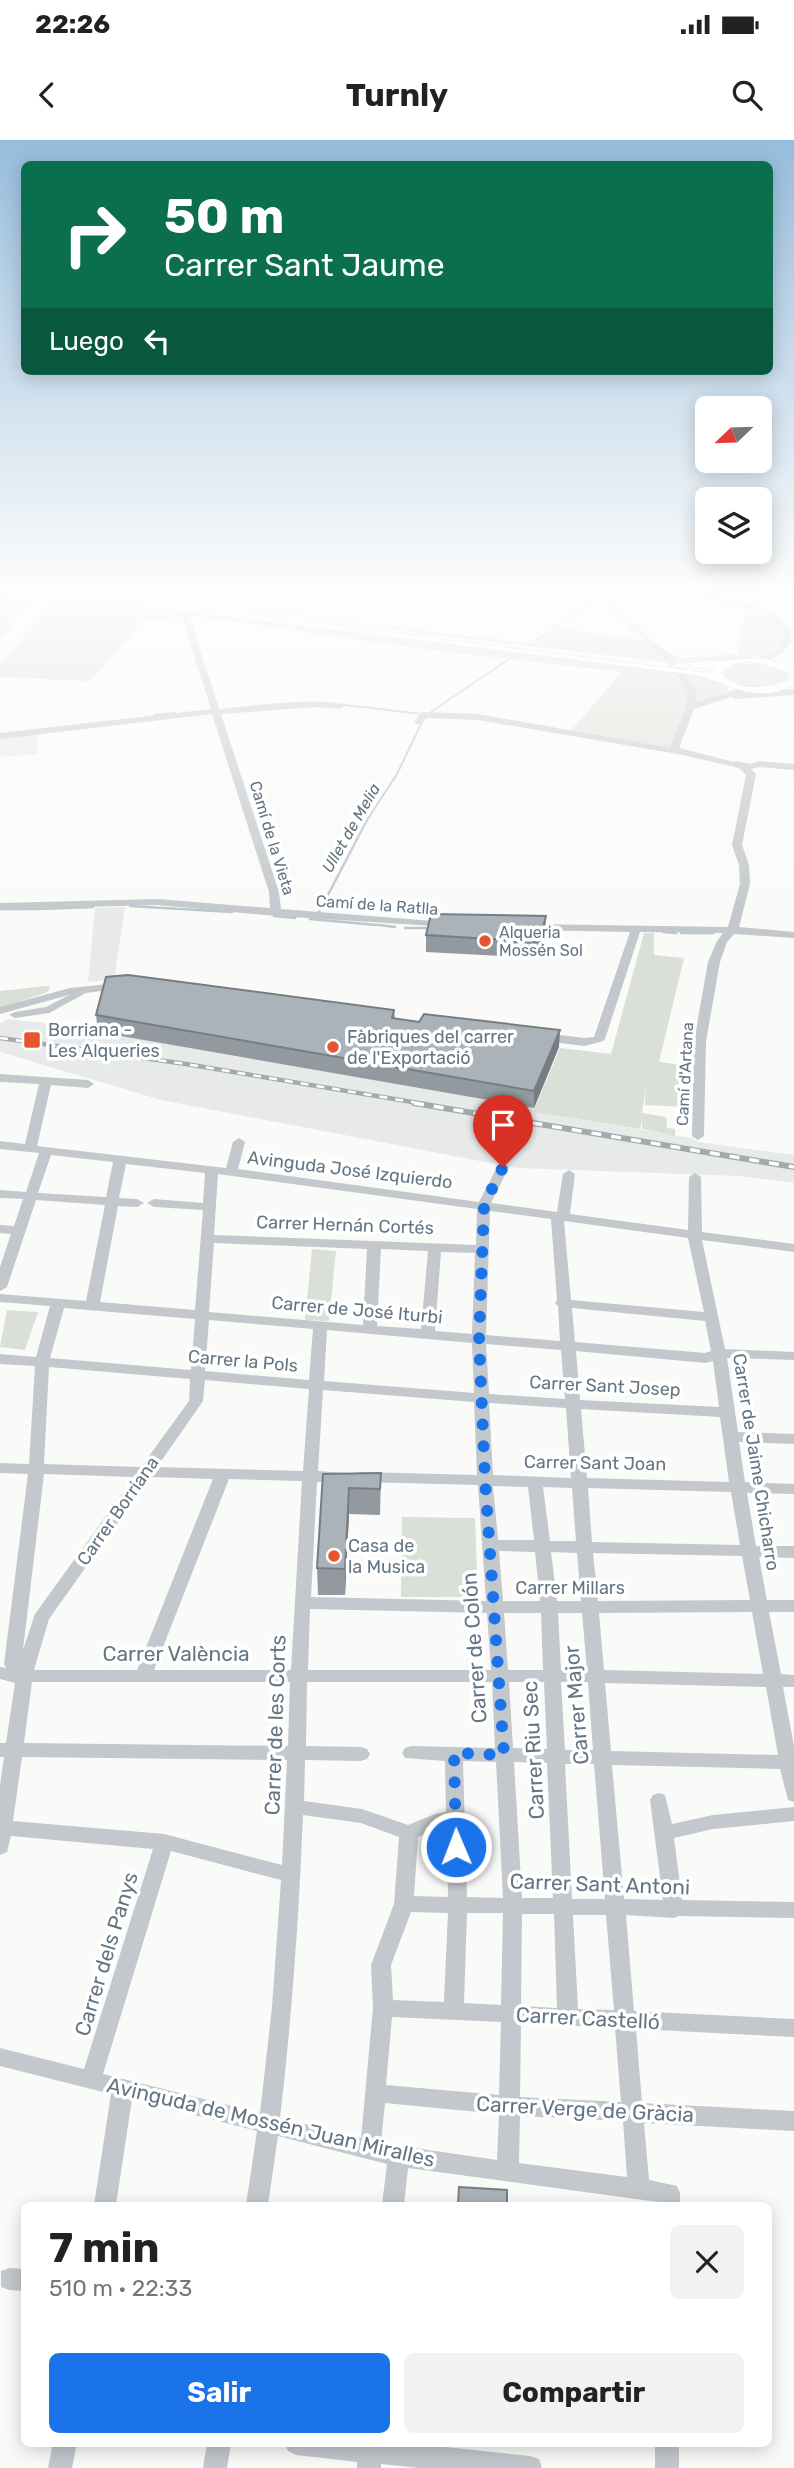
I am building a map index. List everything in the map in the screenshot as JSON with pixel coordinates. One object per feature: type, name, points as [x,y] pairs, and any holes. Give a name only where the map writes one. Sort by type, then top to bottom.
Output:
[{"type":"street","name":"Camí de la Vieta","points":[[213,701],[274,892],[276,913]]},
{"type":"street","points":[[680,752],[674,750],[691,701]]},
{"type":"street","points":[[690,708],[708,701]]},
{"type":"street","points":[[0,736],[216,711],[317,704],[340,706]]},
{"type":"street","points":[[418,723],[423,715],[478,717],[680,752],[746,768],[758,764],[794,766]]},
{"type":"street","name":"Camí d'Artana","points":[[698,1136],[700,1041],[714,962],[735,925],[745,884],[744,865],[737,845],[751,774],[746,768]]},
{"type":"street","name":"Camí de la Ratlla","points":[[0,906],[158,902],[459,926]]},
{"type":"street","points":[[511,927],[730,930],[794,935]]},
{"type":"street","points":[[529,1035],[585,1042],[599,1040],[636,929]]},
{"type":"street","points":[[0,1013],[56,1003],[87,990],[134,986]]},
{"type":"street","points":[[56,1003],[62,1019]]},
{"type":"street","points":[[0,1077],[88,1084]]},
{"type":"street","points":[[30,1149],[46,1081]]},
{"type":"street","points":[[232,1172],[239,1142]]},
{"type":"street","name":"Avinguda José Izquierdo","points":[[0,1145],[232,1172],[684,1232],[695,1237],[794,1248]]},
{"type":"street","points":[[0,1287],[17,1230],[46,1151]]},
{"type":"street","points":[[92,1305],[120,1161]]},
{"type":"street","name":"Carrer de Colón","points":[[503,1167],[484,1205],[479,1340],[485,1480],[500,1675],[513,1905],[509,2172]]},
{"type":"street","name":"Carrer Borriana","points":[[0,1847],[7,1750],[24,1683],[21,1676],[27,1667],[41,1618],[196,1401],[212,1170]]},
{"type":"street","name":"Carrer Major","points":[[569,1174],[560,1216],[562,1303],[587,1545],[639,2190]]},
{"type":"street","name":"Carrer de Jaime Chicharro","points":[[695,1177],[695,1237],[719,1353],[738,1489],[773,1681],[791,1762],[794,1794]]},
{"type":"street","points":[[0,1194],[137,1203]]},
{"type":"street","points":[[154,1203],[209,1207]]},
{"type":"street","points":[[0,1229],[17,1230]]},
{"type":"street","name":"Carrer Hernán Cortés","points":[[206,1239],[483,1250]]},
{"type":"street","points":[[370,1329],[374,1245]]},
{"type":"street","points":[[428,1335],[435,1247]]},
{"type":"street","name":"Carrer de José Iturbi","points":[[0,1298],[566,1348],[706,1358],[719,1353],[794,1356]]},
{"type":"street","points":[[21,1676],[13,1664],[36,1469],[42,1362],[58,1303]]},
{"type":"street","points":[[562,1303],[710,1317]]},
{"type":"street","name":"Carrer de les Corts","points":[[257,2202],[270,2125],[292,1875],[299,1675],[320,1326]]},
{"type":"street","name":"Carrer la Pols","points":[[0,1359],[483,1398]]},
{"type":"street","name":"Carrer Sant Josep","points":[[483,1398],[726,1412]]},
{"type":"street","points":[[731,1437],[794,1439]]},
{"type":"street","name":"Carrer Sant Joan","points":[[0,1468],[727,1485],[738,1489],[794,1489]]},
{"type":"street","points":[[143,1675],[223,1474]]},
{"type":"street","name":"Carrer Riu Sec","points":[[535,1481],[549,1606],[565,1907],[568,2018]]},
{"type":"street","points":[[489,1545],[587,1545],[794,1552]]},
{"type":"street","name":"Carrer Millars","points":[[303,1603],[493,1607],[794,1606]]},
{"type":"street","points":[[17,1619],[41,1618]]},
{"type":"street","points":[[0,1673],[21,1676]]},
{"type":"street","name":"Carrer València","points":[[21,1676],[500,1675],[794,1681]]},
{"type":"street","points":[[7,1750],[360,1754]]},
{"type":"street","points":[[454,1753],[458,1903],[454,2012]]},
{"type":"street","points":[[411,1754],[791,1762]]},
{"type":"street","points":[[660,1800],[674,1910]]},
{"type":"street","points":[[295,1807],[362,1816],[409,1833],[442,1819],[456,1820]]},
{"type":"street","points":[[665,1833],[713,1822],[794,1814]]},
{"type":"street","points":[[3,1828],[164,1842],[292,1875]]},
{"type":"street","points":[[370,2150],[383,2008],[381,1965],[404,1903],[409,1833]]},
{"type":"street","name":"Carrer dels Panys","points":[[91,2079],[164,1842]]},
{"type":"street","name":"Carrer Sant Antoni","points":[[404,1903],[616,1909],[794,1910]]},
{"type":"street","name":"Carrer Castelló","points":[[383,2008],[794,2028]]},
{"type":"street","name":"Avinguda de Mossén Juan Miralles","points":[[0,2057],[399,2157],[639,2190],[669,2199]]},
{"type":"street","points":[[105,2202],[123,2087]]},
{"type":"street","name":"Carrer Verge de Gràcia","points":[[377,2093],[510,2106],[794,2121]]},
{"type":"street","points":[[393,2202],[399,2157]]},
{"type":"street","points":[[60,2468],[64,2447]]},
{"type":"street","points":[[215,2468],[218,2447]]},
{"type":"street","points":[[320,2447],[369,2455],[530,2468]]},
{"type":"street","points":[[667,2447],[667,2468]]},
{"type":"shaded area","points":[[597,701],[689,701],[673,751],[570,732]]},
{"type":"shaded area","points":[[37,733],[37,754],[0,757],[0,737]]},
{"type":"shaded area","points":[[125,907],[114,980],[88,982],[95,908]]},
{"type":"shaded area","points":[[644,933],[654,933],[654,955],[684,958],[659,1062],[692,1066],[692,1107],[645,1105],[646,1087],[642,1113],[666,1117],[667,1128],[675,1129],[675,1136],[642,1129],[642,1120],[640,1129],[533,1112],[560,1048],[611,1054]]},
{"type":"shaded area","points":[[50,987],[48,992],[0,1008],[0,991]]},
{"type":"shaded area","points":[[108,992],[534,1108],[533,1112],[691,1138],[699,1142],[794,1155],[794,1183],[739,1176],[517,1168],[161,1100],[0,1052],[0,1023],[8,1019],[60,1025],[59,1028],[70,1030],[68,1034],[97,1035]]},
{"type":"shaded area","points":[[312,1249],[336,1251],[329,1321],[305,1320]]},
{"type":"shaded area","points":[[7,1310],[38,1312],[25,1350],[0,1347]]},
{"type":"shaded area","points":[[402,1517],[475,1518],[478,1597],[401,1597]]},
{"type":"building","points":[[431,914],[546,916],[539,942],[426,935]]},
{"type":"building","name":"Fàbriques del carrer de l'Exportació","points":[[128,975],[394,1010],[392,1018],[419,1022],[424,1014],[560,1030],[534,1091],[96,1015],[106,977]]},
{"type":"building","points":[[381,1473],[380,1489],[349,1488],[345,1569],[317,1568],[323,1474]]},
{"type":"building","points":[[459,2187],[507,2190],[507,2202],[458,2202]]},
{"type":"waterway","points":[[431,712],[448,701]]},
{"type":"waterway","points":[[336,704],[422,714]]},
{"type":"waterway","points":[[155,715],[175,713]]},
{"type":"waterway","name":"Ullet de Melia","points":[[367,820],[397,774],[422,722]]},
{"type":"waterway","points":[[735,762],[750,765]]},
{"type":"waterway","name":"Ullet de Melia","points":[[318,914],[368,818]]},
{"type":"waterway","points":[[130,906],[232,912]]},
{"type":"waterway","points":[[38,909],[93,907]]},
{"type":"waterway","points":[[0,909],[37,909]]},
{"type":"waterway","points":[[274,916],[295,918]]},
{"type":"waterway","points":[[310,919],[377,925]]},
{"type":"waterway","points":[[379,925],[395,927]]},
{"type":"waterway","points":[[405,928],[428,928]]},
{"type":"waterway","points":[[663,932],[676,933]]},
{"type":"waterway","points":[[681,933],[713,933]]},
{"type":"railway","points":[[0,1038],[186,1064],[424,1104]]},
{"type":"railway","points":[[414,1103],[794,1167]]},
{"type":"place","name":"Alqueria Mossén Sol","points":[[485,941]]},
{"type":"place","name":"Borriana - Les Alqueries","points":[[32,1040]]},
{"type":"place","name":"Fàbriques del carrer de l'Exportació","points":[[333,1047]]},
{"type":"place","name":"Casa de la Musica","points":[[334,1556]]},
{"type":"route","points":[[456,1847],[454,1753],[504,1755],[485,1480],[479,1340],[484,1205],[503,1167]]}]
